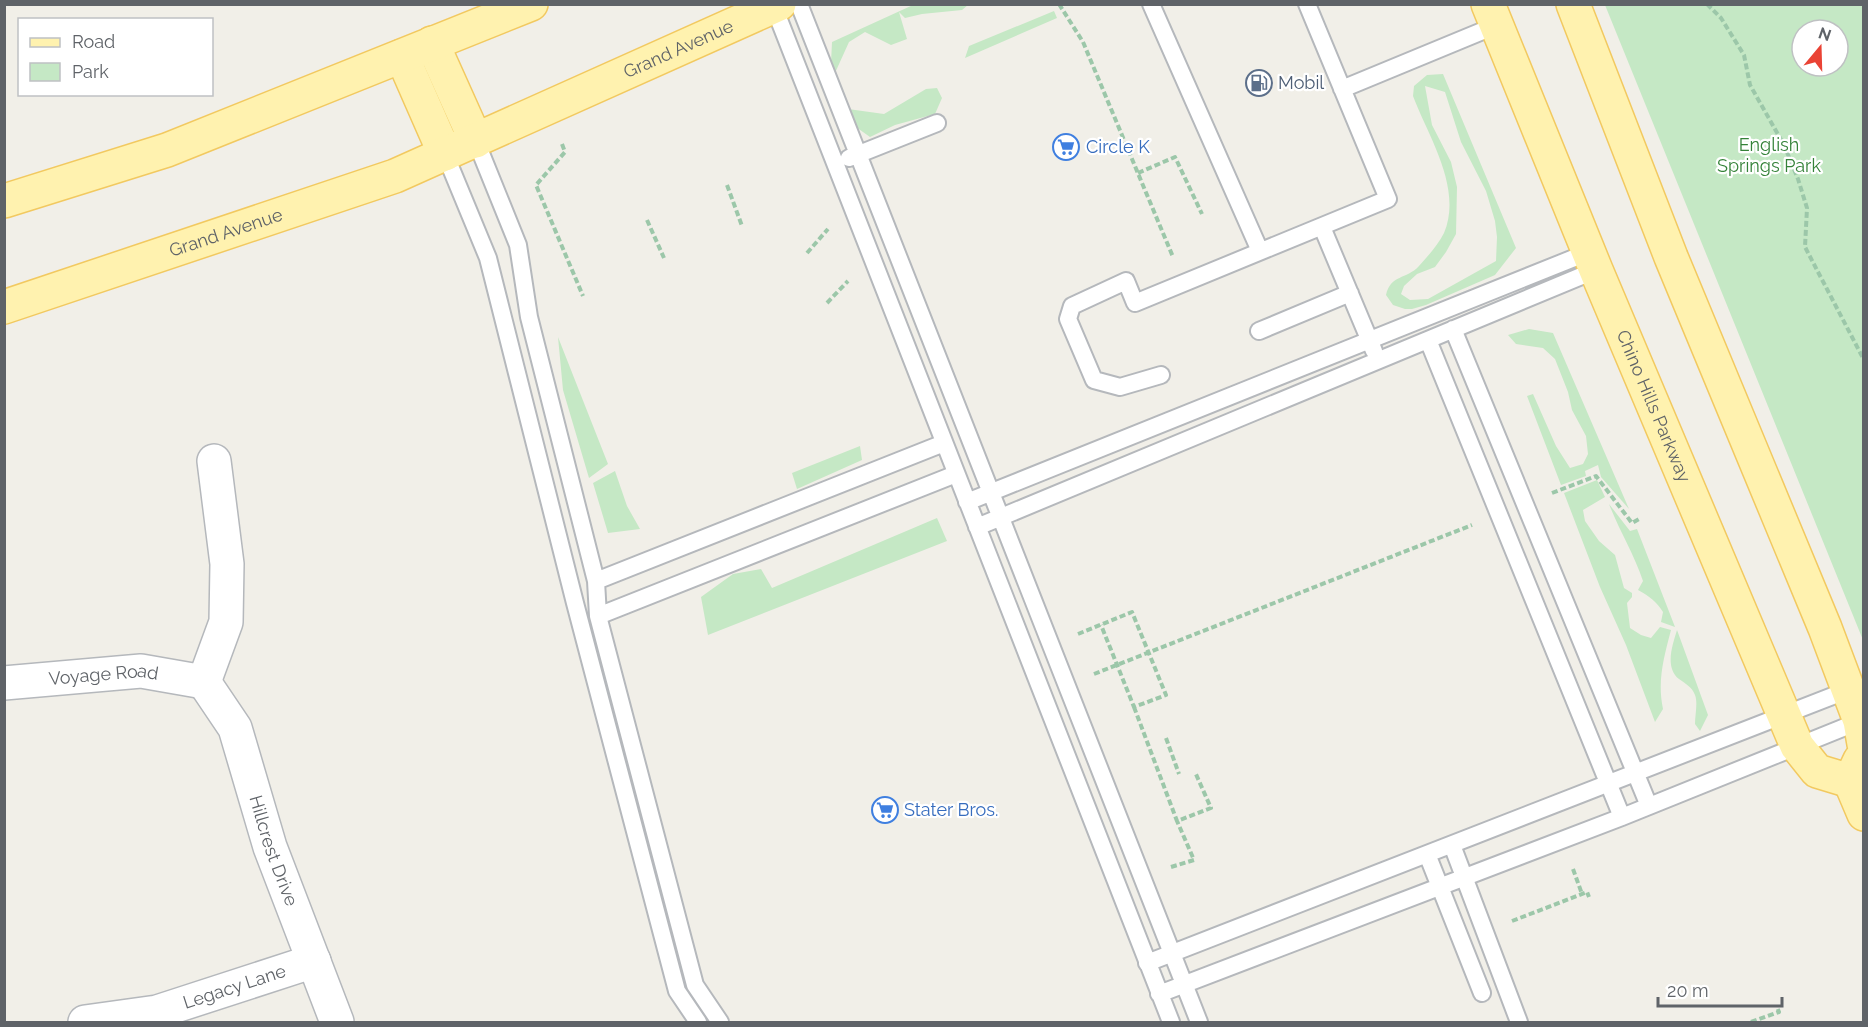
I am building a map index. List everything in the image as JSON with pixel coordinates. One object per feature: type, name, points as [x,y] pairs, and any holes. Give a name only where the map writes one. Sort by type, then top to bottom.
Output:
[{"type":"main road","points":[[4,201],[167,150],[531,4]]},
{"type":"main road","points":[[1573,4],[1671,257],[1848,690],[1862,732]]},
{"type":"main road","name":"Grand Avenue","points":[[4,307],[395,176],[784,5]]},
{"type":"main road","name":"Chino Hills Parkway","points":[[1492,15],[1592,261],[1797,746],[1817,771],[1857,767],[1863,814]]},
{"type":"main road","points":[[432,43],[476,141]]},
{"type":"main road","points":[[402,56],[445,153]]},
{"type":"street","points":[[204,682],[226,622],[227,564],[214,461]]},
{"type":"street","name":"Voyage Road","points":[[4,682],[141,671],[204,682]]},
{"type":"street","name":"Hillcrest Drive","points":[[204,682],[235,728],[270,847],[338,1023]]},
{"type":"street","name":"Legacy Lane","points":[[85,1023],[157,1012],[314,961]]},
{"type":"lane","points":[[1151,4],[1260,251]]},
{"type":"lane","points":[[1161,375],[1120,387],[1094,380],[1068,319],[1072,306],[1126,281],[1135,303],[1388,199],[1306,4]]},
{"type":"lane","points":[[784,5],[858,154],[1199,1023]]},
{"type":"lane","points":[[784,5],[835,164],[1171,1023]]},
{"type":"lane","points":[[1342,89],[1492,15]]},
{"type":"lane","points":[[835,164],[937,123]]},
{"type":"lane","points":[[476,141],[518,245],[529,317],[596,581],[598,616],[694,985],[720,1023]]},
{"type":"lane","points":[[445,153],[488,258],[575,603],[677,991],[698,1023]]},
{"type":"lane","points":[[1322,226],[1378,360]]},
{"type":"lane","points":[[977,527],[1428,340],[1592,261]]},
{"type":"lane","points":[[967,502],[1370,341],[1592,261]]},
{"type":"lane","points":[[1259,331],[1350,293]]},
{"type":"lane","points":[[1453,329],[1650,806]]},
{"type":"lane","points":[[1428,340],[1622,817]]},
{"type":"lane","points":[[596,581],[944,443]]},
{"type":"lane","points":[[598,616],[956,474]]},
{"type":"lane","points":[[1147,963],[1848,690]]},
{"type":"lane","points":[[1159,994],[1622,817],[1797,746],[1862,732]]},
{"type":"lane","points":[[1452,845],[1519,1023]]},
{"type":"lane","points":[[1427,854],[1482,993]]},
{"type":"path","points":[[1059,4],[1083,42],[1184,283]]},
{"type":"path","points":[[1707,4],[1721,18],[1744,55],[1750,85],[1784,145],[1807,208],[1805,247],[1863,360]]},
{"type":"path","points":[[560,138],[565,152],[536,185],[583,296]]},
{"type":"path","points":[[1138,173],[1175,157],[1202,214]]},
{"type":"path","points":[[727,185],[742,226]]},
{"type":"path","points":[[647,220],[664,258]]},
{"type":"path","points":[[1525,503],[1596,476],[1632,523],[1639,519]]},
{"type":"path","points":[[1066,685],[1499,514]]},
{"type":"path","points":[[1076,635],[1132,612],[1166,694],[1134,707]]},
{"type":"path","points":[[1101,625],[1177,820],[1211,808],[1195,772]]},
{"type":"path","points":[[1166,738],[1179,774]]},
{"type":"path","points":[[1484,931],[1587,892],[1589,897]]},
{"type":"path","points":[[1751,1023],[1779,1012],[1777,1007]]},
{"type":"green space","points":[[913,5],[968,5],[962,10],[905,18],[899,12],[907,39],[891,45],[865,32],[849,42],[830,84],[832,42]]},
{"type":"green space","name":"English Springs Park","points":[[1605,5],[1863,5],[1863,640]]},
{"type":"green space","points":[[1054,11],[1057,18],[965,58],[969,46]]},
{"type":"green space","points":[[1443,74],[1516,248],[1495,275],[1426,305],[1405,309],[1393,305],[1386,295],[1388,288],[1395,280],[1419,266],[1439,242],[1449,216],[1449,198],[1441,163],[1413,96],[1414,86],[1427,75]],"holes":[[[1425,86],[1445,92],[1461,142],[1486,191],[1495,221],[1496,261],[1428,299],[1410,300],[1401,294],[1404,286],[1417,274],[1435,267],[1456,234],[1457,187],[1451,162],[1432,125]]]},
{"type":"green space","points":[[937,88],[942,98],[935,114],[895,125],[870,137],[856,127],[848,109],[884,114],[926,89]]},
{"type":"green space","points":[[1529,329],[1553,333],[1629,509],[1601,477],[1598,465],[1585,471],[1586,476],[1561,485],[1527,396],[1533,394],[1556,446],[1570,468],[1583,464],[1588,454],[1586,436],[1572,410],[1568,392],[1555,359],[1543,348],[1516,344],[1508,335]]},
{"type":"green space","points":[[558,337],[608,464],[589,478],[563,390]]},
{"type":"green space","points":[[860,446],[862,460],[797,489],[792,473]]},
{"type":"green space","points":[[615,471],[627,506],[640,529],[608,533],[593,483]]},
{"type":"green space","points":[[1597,480],[1605,497],[1583,510],[1585,521],[1599,541],[1615,555],[1624,588],[1632,593],[1627,603],[1630,628],[1651,638],[1660,627],[1671,630],[1661,679],[1663,709],[1655,722],[1564,493]]},
{"type":"green space","points":[[1609,504],[1630,531],[1637,529],[1675,627],[1661,622],[1663,612],[1661,608],[1638,590],[1643,581]]},
{"type":"green space","points":[[937,518],[947,541],[708,635],[701,597],[733,574],[761,569],[772,588]]},
{"type":"green space","points":[[1677,630],[1708,715],[1700,731],[1695,724],[1695,695],[1674,674],[1672,668],[1671,655]]},
{"type":"place","name":"Mobil","points":[[1259,83]]},
{"type":"place","name":"Circle K","points":[[1066,147]]},
{"type":"place","name":"Stater Bros.","points":[[885,810]]}]
